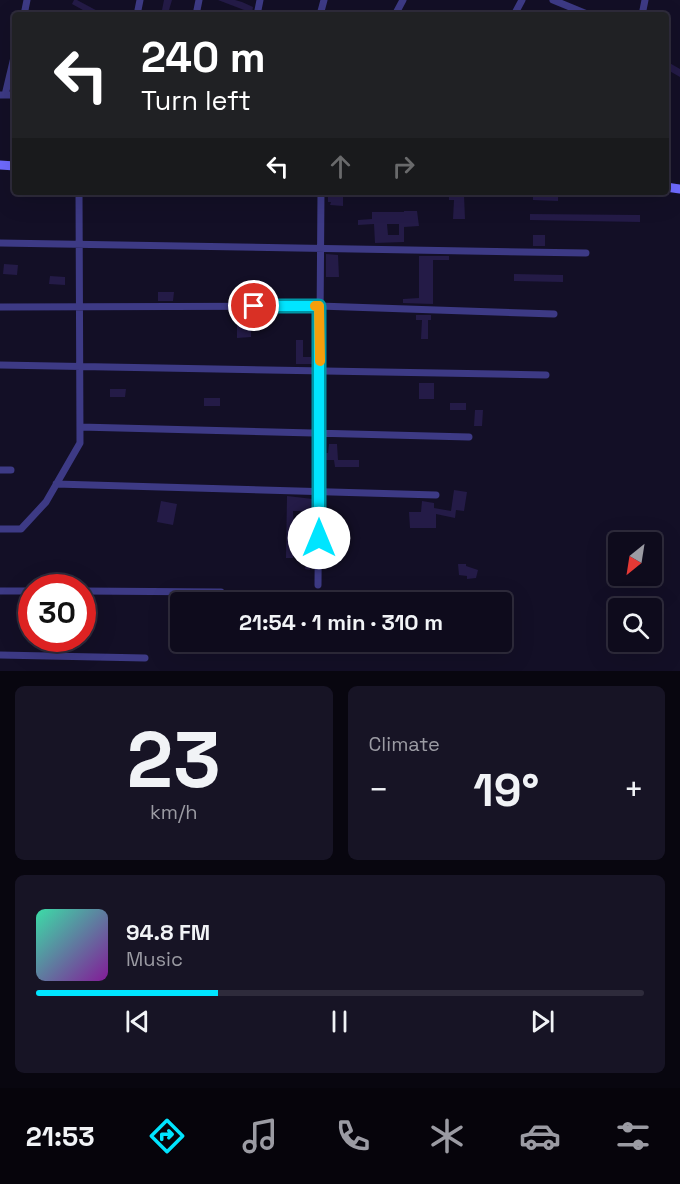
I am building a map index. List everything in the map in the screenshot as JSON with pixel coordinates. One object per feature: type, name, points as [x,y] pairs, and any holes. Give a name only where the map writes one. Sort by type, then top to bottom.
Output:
[{"type":"street","points":[[553,0],[582,12]]},
{"type":"street","points":[[3,95],[12,64]]},
{"type":"street","points":[[0,529],[21,529],[46,502],[80,443],[79,195]]},
{"type":"street","points":[[318,585],[321,195]]},
{"type":"street","points":[[0,243],[586,253]]},
{"type":"street","points":[[0,307],[319,306],[554,314]]},
{"type":"street","points":[[0,364],[546,375]]},
{"type":"street","points":[[80,427],[469,436]]},
{"type":"street","points":[[0,470],[11,470]]},
{"type":"street","points":[[56,484],[436,495]]},
{"type":"street","points":[[0,591],[18,591]]},
{"type":"street","points":[[96,591],[221,592]]},
{"type":"street","points":[[0,655],[146,658]]},
{"type":"building","points":[[74,0],[77,0],[99,12],[87,12],[72,4]]},
{"type":"building","points":[[164,0],[172,0],[169,10],[177,12],[162,12]]},
{"type":"building","points":[[218,0],[242,2],[253,7],[252,12]]},
{"type":"building","points":[[669,63],[680,69],[680,77],[669,71]]},
{"type":"building","points":[[328,195],[343,195],[343,206],[330,205],[331,202],[328,202]]},
{"type":"building","points":[[449,195],[464,195],[465,219],[453,219],[454,200],[449,200]]},
{"type":"building","points":[[533,195],[558,196],[558,201],[533,200]]},
{"type":"building","points":[[417,211],[419,226],[404,227],[404,242],[375,243],[374,224],[358,225],[358,220],[372,219],[372,212]],"holes":[[[387,224],[399,224],[399,235],[388,235]]]},
{"type":"building","points":[[530,214],[640,215],[640,222],[530,220]]},
{"type":"building","points":[[533,235],[545,235],[545,246],[533,246]]},
{"type":"building","points":[[326,254],[338,255],[339,277],[326,277]]},
{"type":"building","points":[[419,256],[449,256],[449,260],[433,260],[433,304],[403,303],[403,299],[419,298]]},
{"type":"building","points":[[4,264],[18,265],[17,275],[3,274]]},
{"type":"building","points":[[514,274],[563,275],[563,282],[514,281]]},
{"type":"building","points":[[50,276],[65,277],[65,285],[49,284]]},
{"type":"building","points":[[158,292],[174,292],[173,301],[158,301]]},
{"type":"building","points":[[416,315],[431,315],[431,320],[428,320],[428,339],[421,339],[422,320],[416,320]]},
{"type":"building","points":[[251,322],[251,337],[237,338],[237,323]]},
{"type":"building","points":[[296,340],[303,340],[303,357],[311,357],[312,364],[296,364]]},
{"type":"building","points":[[419,383],[434,383],[434,399],[419,399]]},
{"type":"building","points":[[110,389],[126,389],[125,397],[110,397]]},
{"type":"building","points":[[204,398],[220,398],[220,406],[204,406]]},
{"type":"building","points":[[450,403],[466,403],[466,410],[450,410]]},
{"type":"building","points":[[475,410],[483,410],[482,426],[474,426]]},
{"type":"building","points":[[329,444],[337,444],[338,460],[325,460]]},
{"type":"building","points":[[334,460],[359,460],[359,467],[335,467]]},
{"type":"building","points":[[454,490],[467,492],[464,511],[456,510],[455,518],[436,514],[436,528],[410,528],[409,512],[421,512],[422,501],[434,503],[434,508],[451,511]]},
{"type":"building","points":[[287,496],[313,499],[312,511],[293,511],[294,530],[309,530],[309,538],[312,538],[310,570],[305,569],[307,543],[293,543],[293,558],[286,558]]},
{"type":"building","points":[[161,501],[177,504],[173,525],[157,522]]},
{"type":"building","points":[[458,564],[466,564],[478,570],[476,578],[467,579],[467,576],[459,575]]},
{"type":"slow traffic","points":[[315,306],[319,306],[320,361]]},
{"type":"route","points":[[254,306],[319,306],[319,538]]}]
